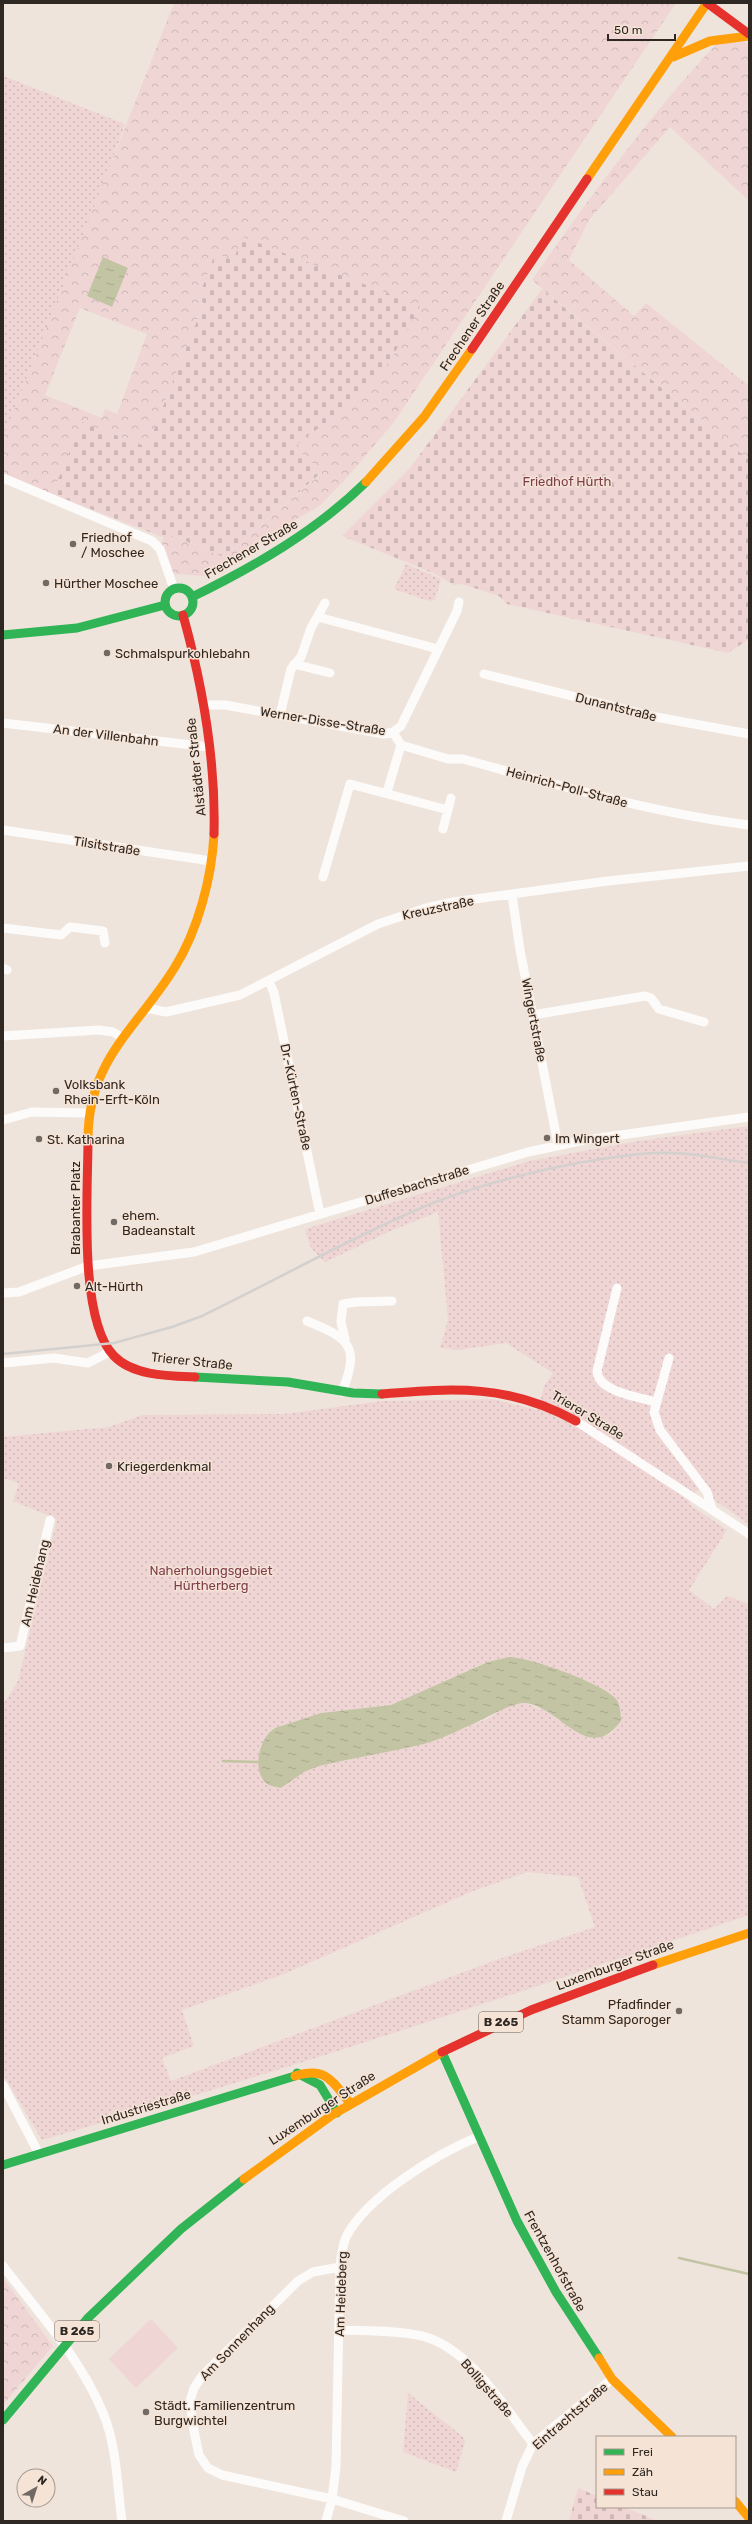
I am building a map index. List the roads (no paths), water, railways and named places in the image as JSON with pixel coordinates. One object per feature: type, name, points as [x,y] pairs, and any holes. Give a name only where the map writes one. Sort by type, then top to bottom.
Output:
[{"type":"main road","points":[[707,3],[749,35]]},
{"type":"main road","name":"Frechener Straße","points":[[192,597],[242,572],[288,546],[355,494],[387,460],[442,393],[578,191],[672,58],[707,3]]},
{"type":"main road","points":[[672,58],[705,40],[749,35]]},
{"type":"main road","points":[[174,589],[184,589],[192,597],[191,610],[183,615],[174,615],[165,605],[168,594],[174,589]]},
{"type":"main road","points":[[3,635],[77,628],[165,605]]},
{"type":"main road","name":"Alstädter Straße","points":[[123,1038],[175,966],[186,946],[193,928],[210,861],[215,809],[209,747],[203,705],[183,615]]},
{"type":"main road","name":"Brabanter Platz","points":[[88,1266],[88,1113],[101,1072],[123,1038]]},
{"type":"main road","name":"Trierer Straße","points":[[88,1266],[98,1328],[104,1344],[110,1352],[126,1364],[146,1371],[177,1375],[284,1382],[342,1392],[366,1394],[490,1389],[532,1398],[555,1408],[576,1421]]},
{"type":"main road","name":"Luxemburger Straße","points":[[3,2420],[87,2319],[176,2232],[233,2184],[350,2103],[442,2052],[501,2022],[573,1992],[749,1934]]},
{"type":"main road","name":"Frentzenhofstraße","points":[[442,2052],[530,2248],[597,2359],[612,2379],[671,2436]]},
{"type":"main road","name":"Industriestraße","points":[[3,2165],[296,2073],[310,2070],[329,2076],[350,2103]]},
{"type":"main road","points":[[296,2073],[320,2085],[337,2113]]},
{"type":"main road","points":[[736,2502],[749,2518]]},
{"type":"street","points":[[3,478],[152,541],[160,549],[174,589]]},
{"type":"street","name":"Werner-Disse-Straße","points":[[203,705],[225,704],[384,734],[393,732],[401,726],[459,602]]},
{"type":"street","points":[[280,715],[294,664],[301,657],[325,604]]},
{"type":"street","points":[[318,617],[438,649]]},
{"type":"street","points":[[294,664],[330,673]]},
{"type":"street","name":"Dunantstraße","points":[[484,674],[656,717],[749,734]]},
{"type":"street","name":"An der Villenbahn","points":[[3,723],[209,747]]},
{"type":"street","points":[[387,792],[401,745],[393,732]]},
{"type":"street","name":"Heinrich-Poll-Straße","points":[[401,745],[448,759],[464,759],[635,805],[681,815],[749,825]]},
{"type":"street","points":[[323,877],[350,784],[387,792],[448,810]]},
{"type":"street","points":[[443,829],[451,798]]},
{"type":"street","name":"Tilsitstraße","points":[[3,830],[210,861]]},
{"type":"street","name":"Kreuzstraße","points":[[146,1008],[158,1012],[183,1009],[240,995],[378,924],[400,916],[453,902],[608,881],[749,866]]},
{"type":"street","name":"Wingertstraße","points":[[512,895],[520,950],[558,1145]]},
{"type":"street","points":[[3,928],[61,935],[70,927],[103,931],[105,943]]},
{"type":"street","name":"Dr.-Kürten-Straße","points":[[269,981],[274,993],[320,1214]]},
{"type":"street","points":[[533,1015],[645,996],[651,998],[659,1009],[704,1022]]},
{"type":"street","points":[[3,1036],[99,1030],[113,1032],[123,1038]]},
{"type":"street","points":[[3,1120],[32,1112],[88,1113]]},
{"type":"street","name":"Duffesbachstraße","points":[[3,1293],[20,1292],[88,1266],[194,1252],[528,1152],[558,1145],[749,1117]]},
{"type":"street","points":[[617,1288],[597,1371],[598,1378],[602,1384],[613,1389],[656,1402]]},
{"type":"street","points":[[342,1392],[349,1368],[348,1346],[341,1322],[343,1304],[356,1302],[392,1302]]},
{"type":"street","points":[[307,1321],[345,1339]]},
{"type":"street","points":[[3,1363],[54,1358],[88,1363],[110,1352]]},
{"type":"street","points":[[669,1358],[656,1402],[654,1418],[660,1430],[707,1492],[712,1509]]},
{"type":"street","name":"Trierer Straße","points":[[576,1421],[749,1534]]},
{"type":"street","name":"Am Heidehang","points":[[3,1648],[20,1646],[50,1520]]},
{"type":"street","points":[[3,2086],[40,2154]]},
{"type":"street","name":"Am Heideberg","points":[[326,2521],[332,2499],[336,2467],[340,2330],[340,2267],[341,2250],[346,2237],[367,2211],[423,2166],[480,2136]]},
{"type":"street","points":[[3,2266],[81,2371],[104,2414],[110,2435],[122,2521]]},
{"type":"street","name":"Am Sonnenhang","points":[[340,2267],[313,2272],[298,2281],[202,2376],[194,2388],[190,2401],[199,2455],[208,2468],[222,2475],[332,2499],[404,2521]]},
{"type":"street","name":"Bolligstraße","points":[[340,2330],[408,2333],[439,2342],[468,2363],[533,2444]]},
{"type":"street","name":"Eintrachtstraße","points":[[506,2521],[522,2467],[533,2444],[612,2379]]},
{"type":"water","points":[[103,257],[128,268],[112,307],[87,296]]},
{"type":"water","points":[[509,1657],[533,1661],[549,1666],[583,1679],[598,1687],[617,1700],[621,1721],[609,1733],[597,1738],[586,1736],[574,1730],[551,1714],[538,1707],[525,1703],[504,1709],[424,1744],[319,1766],[304,1772],[281,1788],[269,1785],[263,1780],[258,1765],[261,1747],[269,1733],[275,1728],[321,1713],[391,1705],[488,1662]]},
{"type":"waterway","points":[[223,1761],[258,1762]]},
{"type":"waterway","points":[[679,2258],[749,2274]]},
{"type":"railway","points":[[3,1354],[114,1343],[172,1327],[202,1316],[354,1239],[432,1203],[526,1174],[591,1161],[653,1153],[689,1154],[749,1163]]},
{"type":"place","name":"Friedhof / Moschee","points":[[73,544]]},
{"type":"place","name":"Hürther Moschee","points":[[46,583]]},
{"type":"place","name":"Schmalspurkohlebahn","points":[[107,653]]},
{"type":"place","name":"Volksbank Rhein-Erft-Köln","points":[[56,1091]]},
{"type":"place","name":"Im Wingert","points":[[547,1138]]},
{"type":"place","name":"St. Katharina","points":[[39,1139]]},
{"type":"place","name":"ehem. Badeanstalt","points":[[114,1222]]},
{"type":"place","name":"Alt-Hürth","points":[[77,1286]]},
{"type":"place","name":"Kriegerdenkmal","points":[[109,1466]]},
{"type":"place","name":"Pfadfinder Stamm Saporoger","points":[[679,2011]]},
{"type":"place","name":"Städt. Familienzentrum Burgwichtel","points":[[146,2412]]},
{"type":"park label","name":"Friedhof Hürth","points":[[567,481]]},
{"type":"park label","name":"Naherholungsgebiet Hürtherberg","points":[[211,1578]]}]
